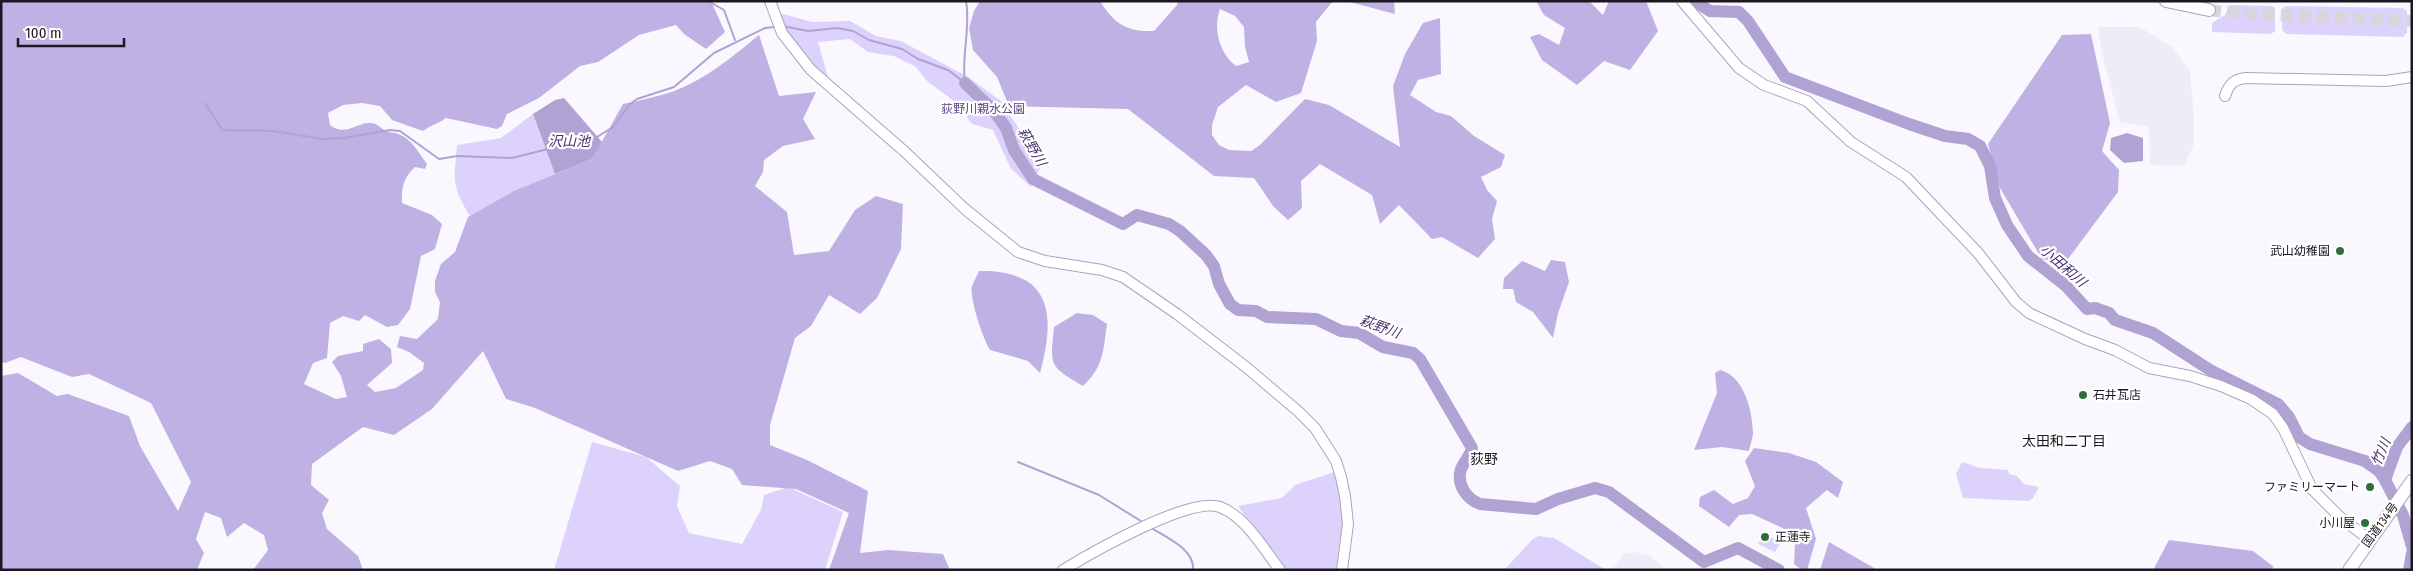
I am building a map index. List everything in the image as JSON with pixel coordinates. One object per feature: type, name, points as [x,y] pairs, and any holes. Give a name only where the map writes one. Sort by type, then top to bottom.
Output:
[{"type":"highway","points":[[2166,1],[2209,8],[2186,1]]},
{"type":"highway","name":"国道134号","points":[[2349,570],[2412,481]]},
{"type":"street","points":[[1682,1],[1739,68],[1764,84],[1807,101],[1851,142],[1906,178],[1978,254],[2016,302],[2029,313],[2085,339],[2115,350],[2149,368],[2190,376],[2221,386],[2251,399],[2273,414],[2283,428],[2312,489],[2341,518],[2370,540]]},
{"type":"street","points":[[771,6],[782,33],[811,70],[904,151],[965,208],[1018,252],[1045,261],[1102,270],[1123,277],[1177,314],[1246,367],[1299,412],[1319,435],[1336,461],[1341,477],[1348,524],[1342,570]]},
{"type":"street","points":[[2225,96],[2228,85],[2238,79],[2246,78],[2386,81],[2412,77]]},
{"type":"street","points":[[1063,570],[1141,528],[1196,506],[1212,505],[1231,513],[1243,523],[1280,570]]},
{"type":"shaded area","points":[[1,1],[711,1],[725,32],[706,49],[684,34],[676,25],[639,35],[598,62],[580,66],[539,98],[507,114],[502,126],[497,129],[446,118],[423,131],[392,120],[380,106],[362,103],[343,105],[328,113],[330,125],[341,130],[365,123],[373,123],[386,131],[403,136],[411,142],[427,164],[425,169],[415,167],[408,175],[402,192],[402,203],[432,215],[442,224],[435,249],[421,256],[410,309],[398,325],[387,327],[365,315],[359,321],[343,316],[330,323],[327,358],[313,363],[304,384],[336,399],[347,397],[341,376],[332,362],[338,356],[363,351],[363,344],[379,339],[391,349],[392,363],[367,385],[375,392],[396,388],[423,370],[424,363],[409,352],[397,347],[400,336],[417,339],[438,319],[440,302],[435,292],[435,281],[441,264],[455,252],[468,217],[514,191],[592,159],[623,104],[665,94],[691,84],[715,69],[759,35],[779,96],[816,92],[803,119],[815,139],[783,146],[764,160],[763,172],[755,186],[787,212],[794,255],[829,251],[855,210],[876,196],[903,204],[901,249],[877,298],[860,314],[829,295],[811,326],[795,338],[770,425],[770,445],[807,460],[868,491],[860,553],[888,550],[943,554],[950,570],[829,570],[849,513],[796,489],[742,485],[732,469],[710,461],[678,471],[535,408],[506,399],[483,351],[432,409],[394,435],[363,427],[312,464],[311,485],[329,500],[322,513],[327,529],[358,556],[363,570],[253,570],[268,550],[264,535],[244,523],[227,537],[221,518],[205,512],[196,539],[204,553],[197,570],[1,570],[1,376],[18,373],[57,396],[68,394],[129,416],[140,446],[178,511],[191,482],[151,403],[89,374],[72,377],[21,357],[5,363],[1,362]]},
{"type":"shaded area","points":[[980,1],[1100,1],[1111,16],[1122,25],[1136,30],[1154,31],[1177,5],[1178,1],[1333,1],[1316,22],[1317,41],[1301,93],[1276,102],[1246,85],[1218,107],[1212,125],[1212,135],[1219,145],[1229,150],[1251,151],[1260,145],[1305,99],[1329,105],[1400,147],[1393,86],[1405,54],[1423,23],[1440,18],[1441,74],[1418,80],[1410,95],[1436,112],[1451,116],[1474,136],[1505,155],[1501,167],[1481,177],[1487,190],[1497,201],[1492,219],[1495,239],[1478,258],[1442,237],[1432,239],[1399,205],[1380,224],[1372,195],[1320,164],[1301,181],[1302,208],[1288,220],[1273,206],[1254,178],[1214,176],[1128,109],[1009,106],[997,77],[973,50],[969,28],[974,11]],"holes":[[[1220,9],[1235,16],[1244,27],[1245,47],[1249,62],[1236,66],[1225,54],[1219,40],[1217,24]]]},
{"type":"shaded area","points":[[1346,1],[1394,1],[1395,14]]},
{"type":"shaded area","points":[[1536,1],[1589,1],[1603,15],[1609,1],[1646,1],[1658,31],[1630,70],[1604,61],[1577,85],[1542,60],[1530,37],[1539,34],[1559,45],[1565,28],[1544,15]]},
{"type":"shaded area","points":[[2098,27],[2140,27],[2172,47],[2190,71],[2194,144],[2184,166],[2150,165],[2149,127],[2120,122],[2102,55]]},
{"type":"shaded area","points":[[2091,34],[2110,123],[2102,151],[2119,170],[2118,192],[2065,263],[2042,259],[2000,188],[1988,144],[2062,35]]},
{"type":"shaded area","points":[[1551,260],[1565,262],[1569,282],[1558,313],[1553,338],[1533,312],[1516,302],[1513,289],[1503,289],[1504,278],[1522,261],[1545,271]]},
{"type":"shaded area","points":[[979,271],[1003,273],[1022,278],[1035,287],[1043,299],[1047,315],[1047,332],[1040,373],[1028,361],[990,350],[987,345],[980,328],[972,291],[972,286]]},
{"type":"shaded area","points":[[1077,313],[1093,315],[1107,324],[1099,365],[1083,386],[1058,369],[1052,358],[1054,327]]},
{"type":"shaded area","points":[[1720,370],[1728,373],[1735,379],[1745,395],[1751,413],[1753,432],[1749,451],[1722,447],[1694,450],[1717,393],[1715,373]]},
{"type":"shaded area","points":[[1754,448],[1789,453],[1816,462],[1843,482],[1838,498],[1827,490],[1806,508],[1816,539],[1807,570],[1802,570],[1794,564],[1795,544],[1789,531],[1752,514],[1739,515],[1729,527],[1699,506],[1700,497],[1714,490],[1733,504],[1748,498],[1755,486],[1745,461]]},
{"type":"shaded area","points":[[2169,540],[2253,551],[2274,567],[2269,570],[2153,570]]},
{"type":"shaded area","points":[[1829,542],[1874,568],[1874,570],[1820,570]]},
{"type":"shaded area","points":[[1634,552],[1649,555],[1667,570],[1612,570],[1624,554]]},
{"type":"green space","points":[[2230,5],[2272,6],[2275,8],[2275,31],[2271,34],[2212,32],[2212,23],[2225,15]]},
{"type":"green space","points":[[2286,6],[2403,8],[2407,11],[2407,33],[2403,37],[2286,34],[2282,30],[2282,9]]},
{"type":"green space","name":"荻野川親水公園","points":[[776,12],[812,22],[850,21],[876,36],[901,41],[968,77],[1001,101],[1023,135],[1033,160],[1042,164],[1031,187],[1011,169],[993,130],[972,124],[955,102],[927,81],[916,67],[894,56],[868,52],[850,39],[818,42],[830,84],[784,35]]},
{"type":"green space","points":[[533,114],[555,174],[514,192],[470,216],[455,182],[457,145],[501,138]]},
{"type":"green space","points":[[592,442],[646,457],[680,486],[677,506],[689,533],[742,544],[761,510],[764,495],[788,487],[843,512],[825,570],[554,570]]},
{"type":"green space","points":[[1962,462],[1980,468],[2008,470],[2009,474],[2017,476],[2024,484],[2039,487],[2033,498],[2029,501],[1963,498],[1956,474]]},
{"type":"green space","points":[[1335,472],[1344,525],[1338,570],[1284,570],[1238,506],[1282,498],[1295,485]]},
{"type":"green space","points":[[1764,534],[1781,542],[1775,552],[1758,544]]},
{"type":"green space","points":[[1539,536],[1554,538],[1606,570],[1504,570],[1533,539]]},
{"type":"water","name":"沢山池","points":[[564,98],[602,142],[592,159],[555,174],[533,114],[555,100]]},
{"type":"water","points":[[2127,133],[2143,138],[2143,161],[2124,163],[2110,150],[2111,138]]},
{"type":"waterway","points":[[708,1],[724,10],[735,40]]},
{"type":"waterway","points":[[965,83],[966,1]]},
{"type":"waterway","name":"小田和川","points":[[1694,1],[1710,11],[1739,12],[1748,21],[1785,77],[1909,124],[1945,136],[1968,139],[1980,146],[1990,166],[1995,198],[2007,225],[2028,256],[2066,286],[2087,309],[2095,308],[2109,313],[2115,320],[2153,333],[2210,370],[2278,404],[2289,417],[2299,437],[2310,444],[2365,461],[2379,471],[2403,515],[2412,547]]},
{"type":"waterway","points":[[782,26],[808,31],[837,28],[853,31],[869,40],[902,49],[918,59],[948,70],[965,83]]},
{"type":"waterway","points":[[597,137],[613,127],[630,104],[637,99],[674,87],[714,53],[765,28],[775,27]]},
{"type":"waterway","name":"萩野川","points":[[965,83],[994,111],[1006,128],[1014,150],[1033,179],[1123,224],[1137,215],[1169,224],[1180,231],[1206,255],[1214,266],[1219,284],[1230,304],[1238,310],[1256,311],[1267,317],[1316,319],[1341,331],[1359,333],[1383,347],[1413,353],[1420,359],[1472,448],[1461,469],[1460,481],[1464,491],[1475,502],[1536,509],[1558,499],[1595,488],[1609,492],[1704,562],[1738,548],[1779,570]]},
{"type":"waterway","points":[[205,103],[222,130],[274,131],[322,139],[344,138],[390,130],[400,131],[439,159],[457,156],[512,158],[548,149]]},
{"type":"waterway","name":"竹川","points":[[2385,480],[2397,447],[2412,427]]},
{"type":"waterway","points":[[1018,462],[1099,495],[1144,523]]},
{"type":"waterway","points":[[1150,527],[1178,544],[1189,556],[1193,570]]},
{"type":"waterway","name":"竹川","points":[[2409,570],[2412,553]]},
{"type":"tunnel","points":[[2209,10],[2235,13],[2412,21]]},
{"type":"place","name":"武山幼稚園","points":[[2340,251]]},
{"type":"place","name":"石井瓦店","points":[[2083,395]]},
{"type":"place","name":"ファミリーマート","points":[[2370,487]]},
{"type":"place","name":"小川屋","points":[[2365,523]]},
{"type":"place","name":"正蓮寺","points":[[1765,537]]},
{"type":"district","name":"太田和二丁目","points":[[2064,441]]},
{"type":"district","name":"荻野","points":[[1484,459]]}]
